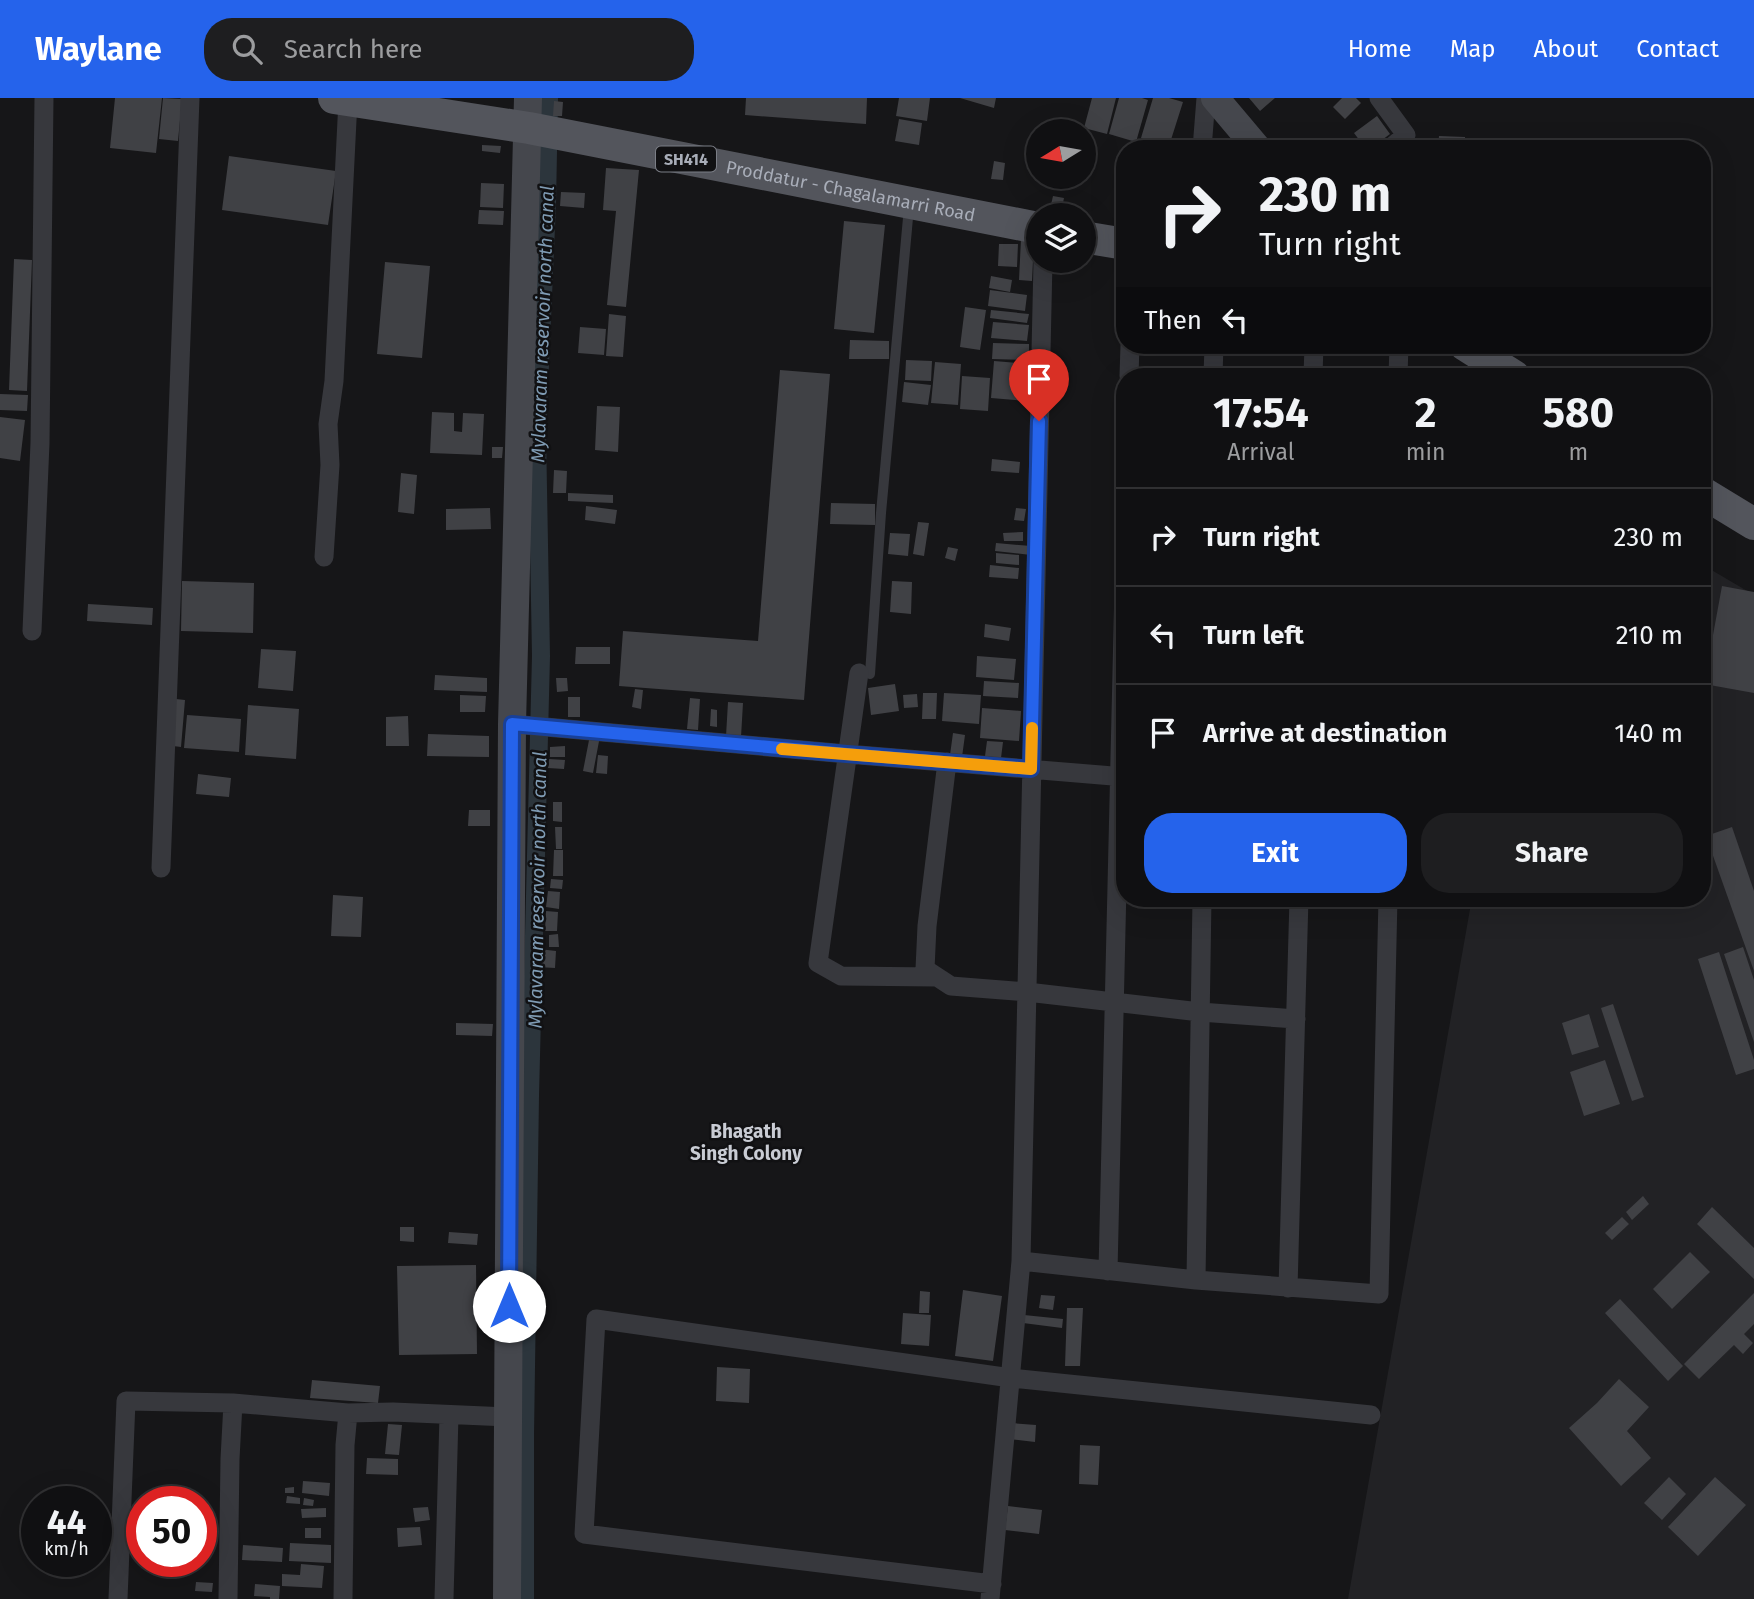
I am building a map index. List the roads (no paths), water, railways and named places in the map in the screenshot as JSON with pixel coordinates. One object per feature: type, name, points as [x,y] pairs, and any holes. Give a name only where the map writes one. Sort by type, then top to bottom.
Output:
[{"type":"main road","points":[[1215,98],[1250,140]]},
{"type":"main road","name":"Proddatur - Chagalamarri Road","points":[[341,99],[528,113],[909,203],[1026,227]]},
{"type":"main road","points":[[507,1599],[512,724],[528,113]]},
{"type":"main road","points":[[1096,239],[1116,242]]},
{"type":"main road","points":[[1479,354],[1501,368]]},
{"type":"main road","points":[[1711,498],[1754,524]]},
{"type":"street","points":[[32,631],[40,443],[44,98]]},
{"type":"street","points":[[161,868],[190,98]]},
{"type":"street","points":[[1203,140],[1206,98]]},
{"type":"street","points":[[1379,98],[1406,135],[1400,140]]},
{"type":"street","points":[[324,557],[330,465],[328,424],[334,381],[341,99]]},
{"type":"street","points":[[1043,273],[1021,1261],[1011,1378],[991,1592],[584,1534],[596,1319],[1011,1378],[1371,1415]]},
{"type":"street","points":[[864,674],[847,754],[818,963],[841,976],[937,977]]},
{"type":"street","points":[[512,724],[1116,775]]},
{"type":"street","points":[[947,762],[925,969],[951,986],[1200,1012],[1296,1019]]},
{"type":"street","points":[[1108,1271],[1118,907]]},
{"type":"street","points":[[1196,1280],[1202,907]]},
{"type":"street","points":[[1288,1288],[1299,907]]},
{"type":"street","points":[[1021,1261],[1196,1280],[1379,1294],[1388,907]]},
{"type":"street","points":[[118,1599],[126,1401],[233,1403],[348,1413],[393,1412],[508,1417]]},
{"type":"street","points":[[228,1599],[233,1403]]},
{"type":"street","points":[[343,1599],[345,1445],[348,1413]]},
{"type":"street","points":[[444,1599],[449,1415]]},
{"type":"lane","points":[[864,674],[909,203]]},
{"type":"waterway","name":"Mylavaram reservoir north canal","points":[[525,1599],[530,1096],[541,656],[537,433],[549,98]]},
{"type":"district","name":"Bhagath Singh Colony","points":[[746,1142]]}]
